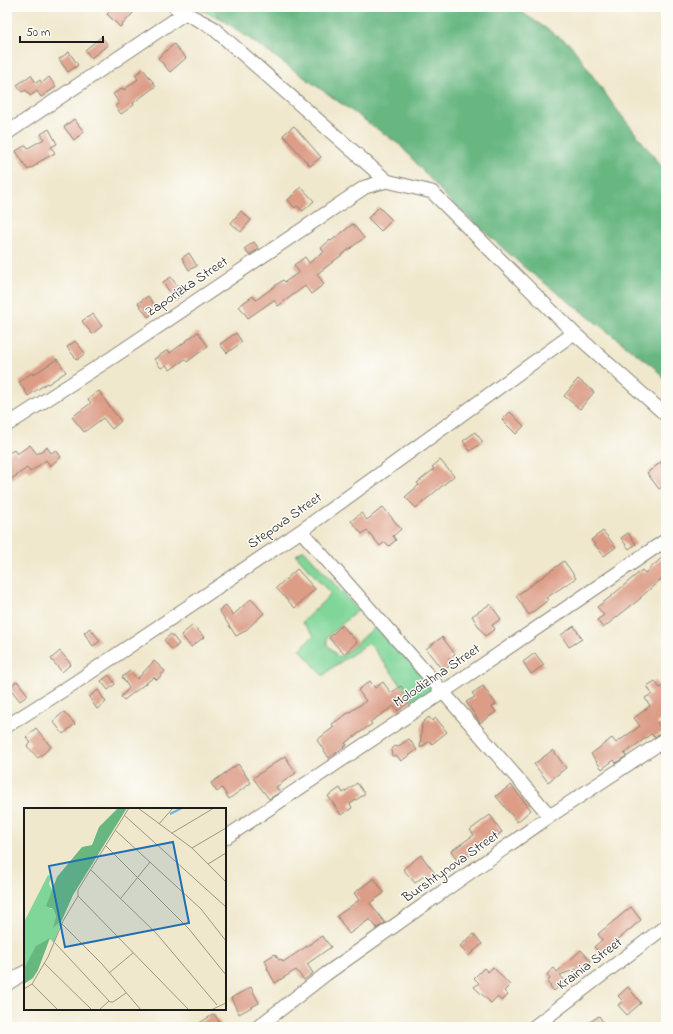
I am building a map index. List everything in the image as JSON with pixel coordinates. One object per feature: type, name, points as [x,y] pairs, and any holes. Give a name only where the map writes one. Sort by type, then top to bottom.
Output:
[{"type":"street","points":[[7,133],[180,10],[212,26],[387,181],[432,192],[574,333],[666,415]]},
{"type":"street","name":"Zaporizka Street","points":[[7,425],[113,357],[365,187],[387,181]]},
{"type":"street","name":"Stepova Street","points":[[7,726],[76,682],[301,531],[574,333]]},
{"type":"street","points":[[301,531],[550,816]]},
{"type":"street","name":"Molodizhna Street","points":[[226,837],[666,540]]},
{"type":"street","name":"Burshtynova Street","points":[[258,1027],[326,974],[550,816],[666,739]]},
{"type":"street","name":"Krainia Street","points":[[534,1027],[666,926]]},
{"type":"street","points":[[7,984],[24,973]]},
{"type":"green space","points":[[194,7],[213,7],[220,18]]},
{"type":"green space","points":[[213,7],[514,7],[571,45],[614,106],[666,172],[666,381],[655,368],[525,268],[450,201],[400,145],[220,18]]},
{"type":"green space","points":[[304,550],[358,610],[327,637],[327,644],[338,657],[344,655],[375,627],[431,686],[430,691],[415,703],[369,643],[333,667],[323,676],[300,649],[314,635],[302,622],[331,594],[296,555]]},
{"type":"building","points":[[114,7],[127,7],[133,13],[120,27],[107,14]]},
{"type":"building","points":[[101,37],[108,45],[91,58],[85,50]]},
{"type":"building","points":[[174,44],[186,58],[170,72],[158,58]]},
{"type":"building","points":[[69,52],[78,65],[68,72],[59,59]]},
{"type":"building","points":[[143,69],[156,86],[121,114],[115,106],[119,103],[113,94],[123,88],[124,90],[138,79],[135,75]]},
{"type":"building","points":[[31,75],[36,83],[40,80],[42,83],[49,77],[56,87],[41,97],[37,91],[30,96],[26,90],[22,92],[17,85]]},
{"type":"building","points":[[74,119],[84,132],[74,140],[64,127]]},
{"type":"building","points":[[294,126],[321,157],[310,166],[283,135]]},
{"type":"building","points":[[49,129],[57,144],[51,147],[55,153],[28,170],[16,151],[26,145],[28,148],[44,139],[41,134]]},
{"type":"building","points":[[301,187],[314,201],[303,211],[297,206],[295,208],[288,200]]},
{"type":"building","points":[[379,207],[392,220],[381,231],[368,218]]},
{"type":"building","points":[[241,211],[251,220],[241,232],[231,223]]},
{"type":"building","points":[[353,224],[364,238],[317,274],[324,284],[311,294],[305,286],[278,306],[274,300],[248,318],[239,306],[253,296],[256,300],[283,280],[285,282],[299,272],[294,265],[305,257],[309,263],[324,252],[321,248],[330,240],[331,241]]},
{"type":"building","points":[[254,242],[259,249],[249,255],[244,249]]},
{"type":"building","points":[[189,253],[197,266],[189,270],[182,258]]},
{"type":"building","points":[[171,277],[183,294],[175,300],[163,282]]},
{"type":"building","points":[[148,296],[158,310],[148,317],[138,303]]},
{"type":"building","points":[[93,314],[102,326],[92,334],[82,321]]},
{"type":"building","points":[[198,332],[208,346],[187,362],[185,359],[170,370],[166,365],[161,368],[154,359],[168,350],[170,353]]},
{"type":"building","points":[[236,333],[242,342],[227,353],[220,344]]},
{"type":"building","points":[[75,341],[85,353],[77,360],[67,347]]},
{"type":"building","points":[[57,359],[66,372],[28,396],[19,382],[32,373],[33,375]]},
{"type":"building","points":[[578,379],[594,392],[580,409],[564,396]]},
{"type":"building","points":[[99,391],[121,421],[112,429],[103,418],[84,432],[72,417],[91,403],[88,399]]},
{"type":"building","points":[[510,412],[524,426],[516,434],[502,420]]},
{"type":"building","points":[[475,432],[483,442],[470,451],[463,441]]},
{"type":"building","points":[[30,445],[37,454],[47,447],[51,453],[56,450],[61,457],[50,466],[46,460],[30,472],[27,468],[7,482],[7,454],[14,450],[17,454]]},
{"type":"building","points":[[666,458],[666,484],[659,489],[647,473]]},
{"type":"building","points":[[440,460],[454,476],[416,508],[405,497],[419,485],[417,483],[434,469],[432,467]]},
{"type":"building","points":[[383,507],[401,529],[393,536],[396,540],[389,546],[385,542],[380,546],[367,530],[362,534],[351,521],[361,513],[367,520]]},
{"type":"building","points":[[603,531],[616,547],[604,556],[591,540]]},
{"type":"building","points":[[628,533],[636,544],[629,549],[621,538]]},
{"type":"building","points":[[666,554],[666,584],[661,579],[641,598],[603,628],[597,620],[604,615],[597,607],[642,570],[645,573]]},
{"type":"building","points":[[564,561],[576,578],[546,598],[548,600],[529,615],[516,596]]},
{"type":"building","points":[[297,569],[315,589],[295,608],[276,588]]},
{"type":"building","points":[[251,599],[264,613],[245,631],[236,636],[219,610],[226,605],[233,615]]},
{"type":"building","points":[[490,604],[501,619],[492,625],[495,629],[485,636],[472,616]]},
{"type":"building","points":[[193,625],[204,637],[191,647],[181,635]]},
{"type":"building","points":[[342,625],[357,642],[344,654],[329,638]]},
{"type":"building","points":[[574,626],[582,639],[569,647],[561,635]]},
{"type":"building","points":[[90,628],[100,641],[93,646],[84,633]]},
{"type":"building","points":[[171,634],[179,644],[172,650],[164,640]]},
{"type":"building","points":[[442,637],[455,654],[448,659],[452,664],[443,671],[426,649]]},
{"type":"building","points":[[60,651],[71,664],[62,672],[51,659]]},
{"type":"building","points":[[535,653],[544,665],[531,674],[523,662]]},
{"type":"building","points":[[154,661],[165,671],[157,680],[154,677],[124,700],[121,697],[129,688],[122,677],[130,671],[137,679]]},
{"type":"building","points":[[109,675],[115,684],[108,690],[101,681]]},
{"type":"building","points":[[17,681],[28,695],[20,701],[9,687]]},
{"type":"building","points":[[370,681],[375,688],[383,682],[391,693],[401,686],[412,700],[398,711],[394,706],[370,722],[372,724],[345,743],[347,745],[329,758],[317,740],[334,727],[332,724],[366,701],[358,690]]},
{"type":"building","points":[[655,681],[660,688],[666,684],[666,717],[657,723],[664,732],[654,737],[651,734],[624,754],[626,756],[616,763],[614,760],[602,769],[591,754],[612,738],[616,743],[640,726],[634,718],[650,706],[645,698],[652,694],[647,686]]},
{"type":"building","points":[[483,686],[496,704],[492,707],[496,712],[480,723],[466,702],[475,697],[472,693]]},
{"type":"building","points":[[98,690],[106,702],[97,709],[89,697]]},
{"type":"building","points":[[64,712],[75,724],[63,734],[53,721]]},
{"type":"building","points":[[429,717],[432,721],[436,718],[447,732],[432,744],[430,741],[420,748],[422,723]]},
{"type":"building","points":[[36,728],[51,747],[38,758],[27,746],[31,743],[26,737]]},
{"type":"building","points":[[409,739],[417,750],[401,761],[397,756],[392,756],[391,750],[395,746],[397,747]]},
{"type":"building","points":[[553,750],[566,768],[548,782],[534,764]]},
{"type":"building","points":[[285,756],[296,773],[276,787],[280,792],[269,799],[253,778]]},
{"type":"building","points":[[238,764],[251,783],[229,799],[222,788],[217,792],[211,783]]},
{"type":"building","points":[[357,783],[365,794],[350,804],[352,808],[341,815],[328,796],[340,788],[343,793]]},
{"type":"building","points":[[511,785],[531,810],[517,822],[496,796]]},
{"type":"building","points":[[490,815],[502,832],[459,863],[451,851],[474,835],[470,830]]},
{"type":"building","points":[[421,855],[437,876],[430,881],[425,875],[415,883],[403,869]]},
{"type":"building","points":[[374,878],[384,893],[370,903],[385,923],[377,928],[370,919],[349,934],[337,916],[359,900],[354,893]]},
{"type":"building","points":[[631,907],[641,920],[602,955],[594,947],[602,940],[598,934]]},
{"type":"building","points":[[474,934],[482,944],[468,956],[460,946]]},
{"type":"building","points":[[322,936],[331,947],[307,964],[313,973],[304,980],[296,970],[275,983],[267,968],[268,967],[265,960],[275,954],[279,960],[281,959],[283,962]]},
{"type":"building","points":[[581,950],[591,961],[579,972],[576,969],[560,975],[565,981],[554,991],[547,982],[550,979],[547,974],[554,968],[557,972]]},
{"type":"building","points":[[493,967],[510,985],[504,991],[508,995],[502,1001],[497,997],[491,1003],[474,987],[479,983],[474,978],[484,968],[488,972]]},
{"type":"building","points":[[251,987],[259,1003],[239,1014],[231,998]]},
{"type":"building","points":[[628,987],[641,1003],[627,1015],[618,1005],[623,1001],[618,996]]},
{"type":"building","points":[[214,1014],[223,1027],[193,1027]]},
{"type":"building","points":[[599,1016],[606,1027],[582,1027]]}]
